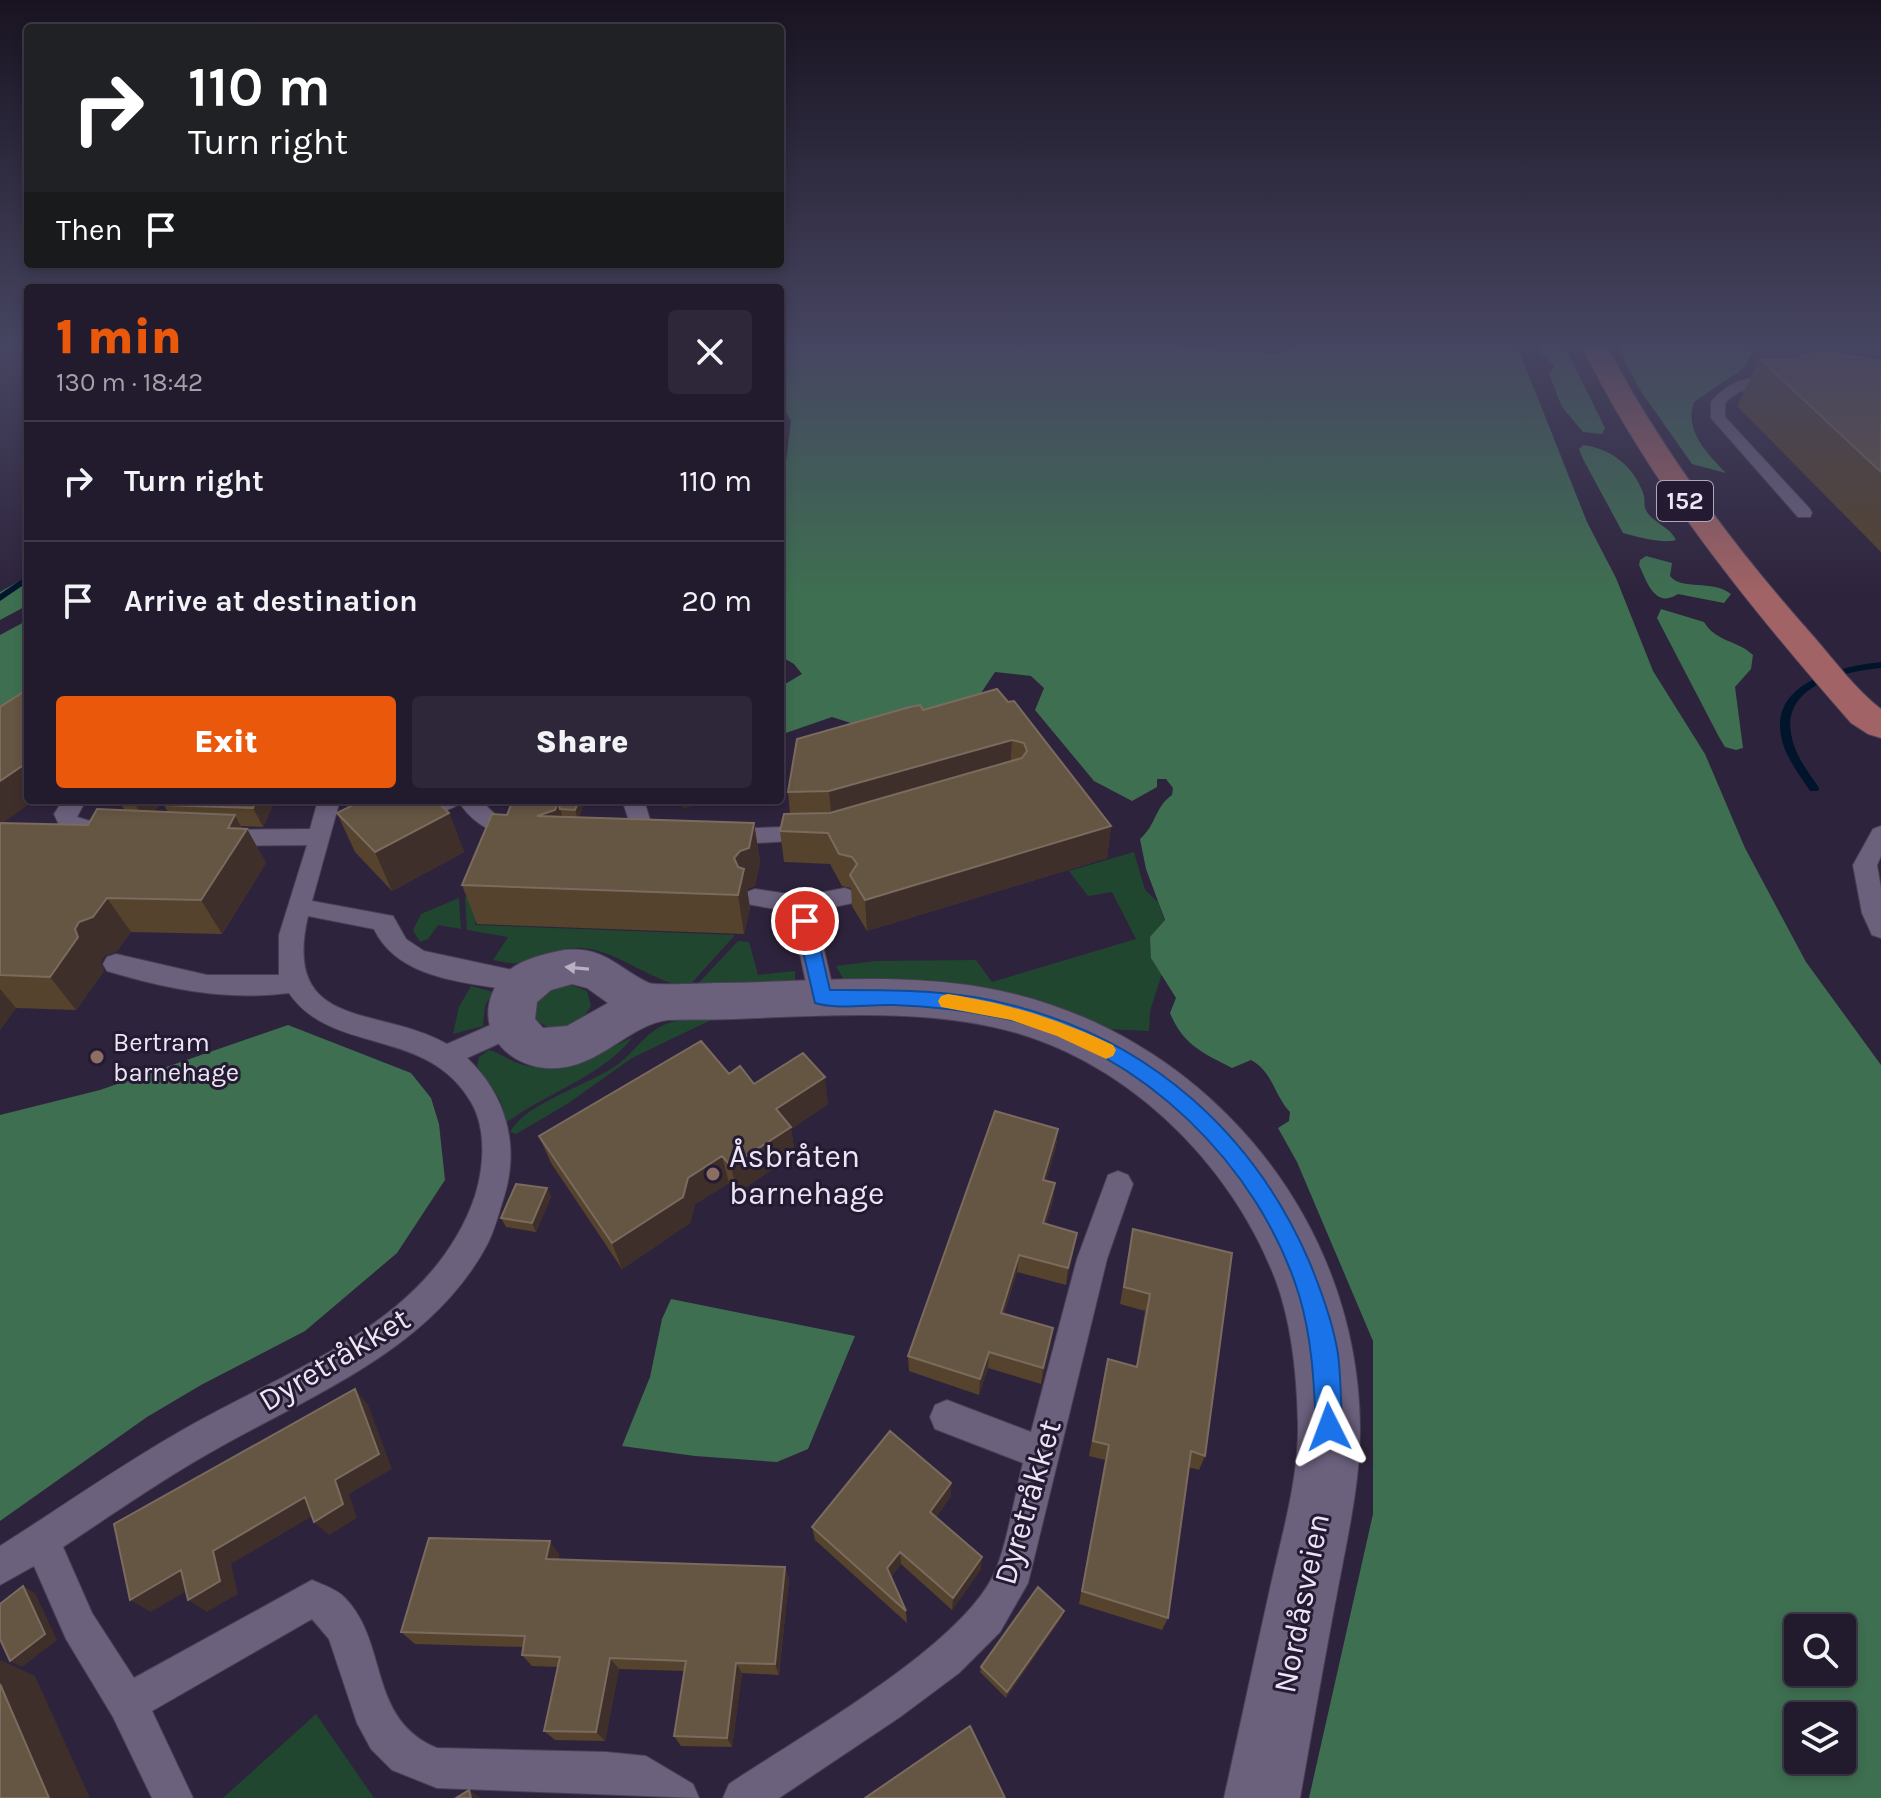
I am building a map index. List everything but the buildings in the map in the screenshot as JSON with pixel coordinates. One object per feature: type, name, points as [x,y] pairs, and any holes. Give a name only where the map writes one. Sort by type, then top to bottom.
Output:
[{"type":"main road","name":"152","points":[[1638,427],[1685,501],[1800,644],[1872,721],[1881,755]]},
{"type":"street","points":[[511,1027],[509,1006],[526,983],[544,971],[569,966],[590,969],[644,1004]]},
{"type":"street","name":"Nordåsveien","points":[[511,1027],[529,1043],[546,1048],[567,1046],[588,1039],[644,1004],[822,997],[896,997],[959,1002],[1012,1012],[1075,1036],[1146,1075],[1198,1115],[1232,1151],[1274,1214],[1311,1294],[1325,1352],[1329,1427],[1321,1504],[1262,1798]]},
{"type":"lane","points":[[1726,427],[1804,513]]},
{"type":"lane","points":[[72,804],[65,814],[68,822],[76,827],[130,833]]},
{"type":"lane","points":[[385,811],[441,804]]},
{"type":"lane","points":[[471,804],[489,823],[537,829]]},
{"type":"lane","points":[[634,804],[643,833]]},
{"type":"lane","points":[[203,837],[283,839],[325,816],[355,812]]},
{"type":"lane","points":[[325,816],[292,932],[290,969],[294,983],[308,999],[357,1026],[426,1046],[446,1056],[511,1027]]},
{"type":"lane","points":[[614,832],[670,835]]},
{"type":"lane","points":[[696,836],[832,833]]},
{"type":"lane","points":[[1881,834],[1865,865],[1877,892],[1872,909],[1881,929]]},
{"type":"lane","points":[[755,898],[802,905],[845,897]]},
{"type":"lane","points":[[802,905],[822,997]]},
{"type":"lane","points":[[315,909],[384,922],[388,935],[403,951],[420,960],[526,983]]},
{"type":"lane","points":[[116,964],[197,984],[262,987],[294,983]]},
{"type":"lane","name":"Dyretråkket","points":[[0,1567],[193,1442],[383,1337],[414,1315],[437,1291],[458,1265],[479,1228],[497,1167],[497,1136],[492,1114],[479,1091],[446,1056]]},
{"type":"lane","name":"Dyretråkket","points":[[743,1798],[886,1703],[945,1659],[987,1619],[1010,1583],[1092,1259],[1118,1184]]},
{"type":"lane","points":[[947,1417],[1043,1454]]},
{"type":"lane","points":[[42,1541],[79,1626],[127,1703],[173,1798]]},
{"type":"lane","points":[[127,1703],[312,1599],[326,1604],[342,1625],[371,1713],[383,1734],[399,1750],[423,1765],[646,1776],[679,1798]]},
{"type":"green space","points":[[790,427],[1549,427],[1587,522],[1616,578],[1653,671],[1705,754],[1745,848],[1806,962],[1881,1065],[1881,1798],[1309,1798],[1373,1514],[1373,1341],[1297,1162],[1278,1128],[1289,1121],[1290,1112],[1269,1077],[1251,1060],[1232,1068],[1203,1052],[1181,1033],[1170,1013],[1176,998],[1151,958],[1150,937],[1165,920],[1146,869],[1140,839],[1172,795],[1173,788],[1166,779],[1157,779],[1157,787],[1132,801],[1094,781],[1035,710],[1044,688],[1031,676],[995,672],[977,699],[892,736],[832,717],[784,734],[784,685],[802,674],[784,658],[784,463]]},
{"type":"green space","points":[[1579,427],[1605,428],[1602,434],[1583,432]]},
{"type":"green space","points":[[1666,427],[1693,427],[1699,441],[1726,473],[1692,464]]},
{"type":"green space","points":[[1583,445],[1603,450],[1629,468],[1640,486],[1648,513],[1676,540],[1658,541],[1623,533],[1583,459],[1579,449]]},
{"type":"green space","points":[[1646,556],[1672,563],[1670,576],[1675,580],[1715,587],[1731,594],[1724,603],[1678,594],[1670,598],[1658,596],[1649,586],[1639,565]]},
{"type":"green space","points":[[24,578],[24,607],[0,620],[0,592]]},
{"type":"green space","points":[[1661,609],[1704,622],[1714,633],[1753,655],[1751,669],[1735,687],[1743,748],[1725,747],[1719,737],[1657,618]]},
{"type":"green space","points":[[24,622],[24,721],[0,736],[0,635]]},
{"type":"green space","points":[[1134,852],[1145,890],[1158,902],[1165,923],[1165,964],[1150,1011],[1149,1031],[1106,1029],[1075,1016],[845,982],[836,966],[876,961],[976,960],[992,982],[1136,939],[1112,892],[1088,896],[1069,871]]},
{"type":"green space","points":[[465,897],[482,898],[475,925],[735,935],[688,987],[661,979],[610,955],[583,948],[565,949],[525,962],[508,963],[493,960],[508,937],[467,930]]},
{"type":"green space","points":[[459,898],[461,929],[438,925],[428,939],[420,942],[413,930],[421,914]]},
{"type":"green space","points":[[738,941],[749,942],[758,975],[795,971],[795,983],[695,987]]},
{"type":"green space","points":[[568,984],[587,991],[591,1006],[586,1013],[580,1020],[564,1027],[548,1027],[540,1023],[534,1016],[537,1002],[549,991]]},
{"type":"green space","points":[[471,986],[493,992],[485,1006],[483,1026],[453,1034],[459,1007]]},
{"type":"green space","points":[[715,1018],[632,1058],[567,1104],[516,1134],[510,1132],[529,1112],[614,1067],[645,1038],[666,1024]]},
{"type":"green space","points":[[288,1025],[411,1073],[431,1098],[439,1124],[445,1180],[397,1253],[305,1331],[147,1417],[0,1521],[0,1115],[100,1090]]},
{"type":"green space","points":[[633,1037],[590,1074],[507,1122],[500,1100],[477,1066],[479,1057],[489,1050],[524,1065],[553,1067],[594,1055]]},
{"type":"green space","points":[[671,1299],[855,1336],[808,1449],[777,1462],[695,1456],[622,1446],[650,1377],[662,1319]]},
{"type":"green space","points":[[316,1714],[374,1798],[223,1798]]},
{"type":"waterway","points":[[0,598],[24,581]]},
{"type":"waterway","points":[[1814,788],[1789,746],[1786,720],[1790,704],[1800,692],[1830,675],[1881,665]]},
{"type":"slow traffic","points":[[948,1001],[1012,1012],[1106,1050]]},
{"type":"place","name":"Bertram barnehage","points":[[97,1057]]},
{"type":"place","name":"Åsbråten barnehage","points":[[713,1174]]},
{"type":"route","points":[[805,921],[822,997],[896,997],[959,1002],[1012,1012],[1064,1031],[1108,1052],[1172,1093],[1198,1115],[1232,1151],[1261,1190],[1287,1238],[1311,1294],[1325,1352],[1329,1427]]}]
